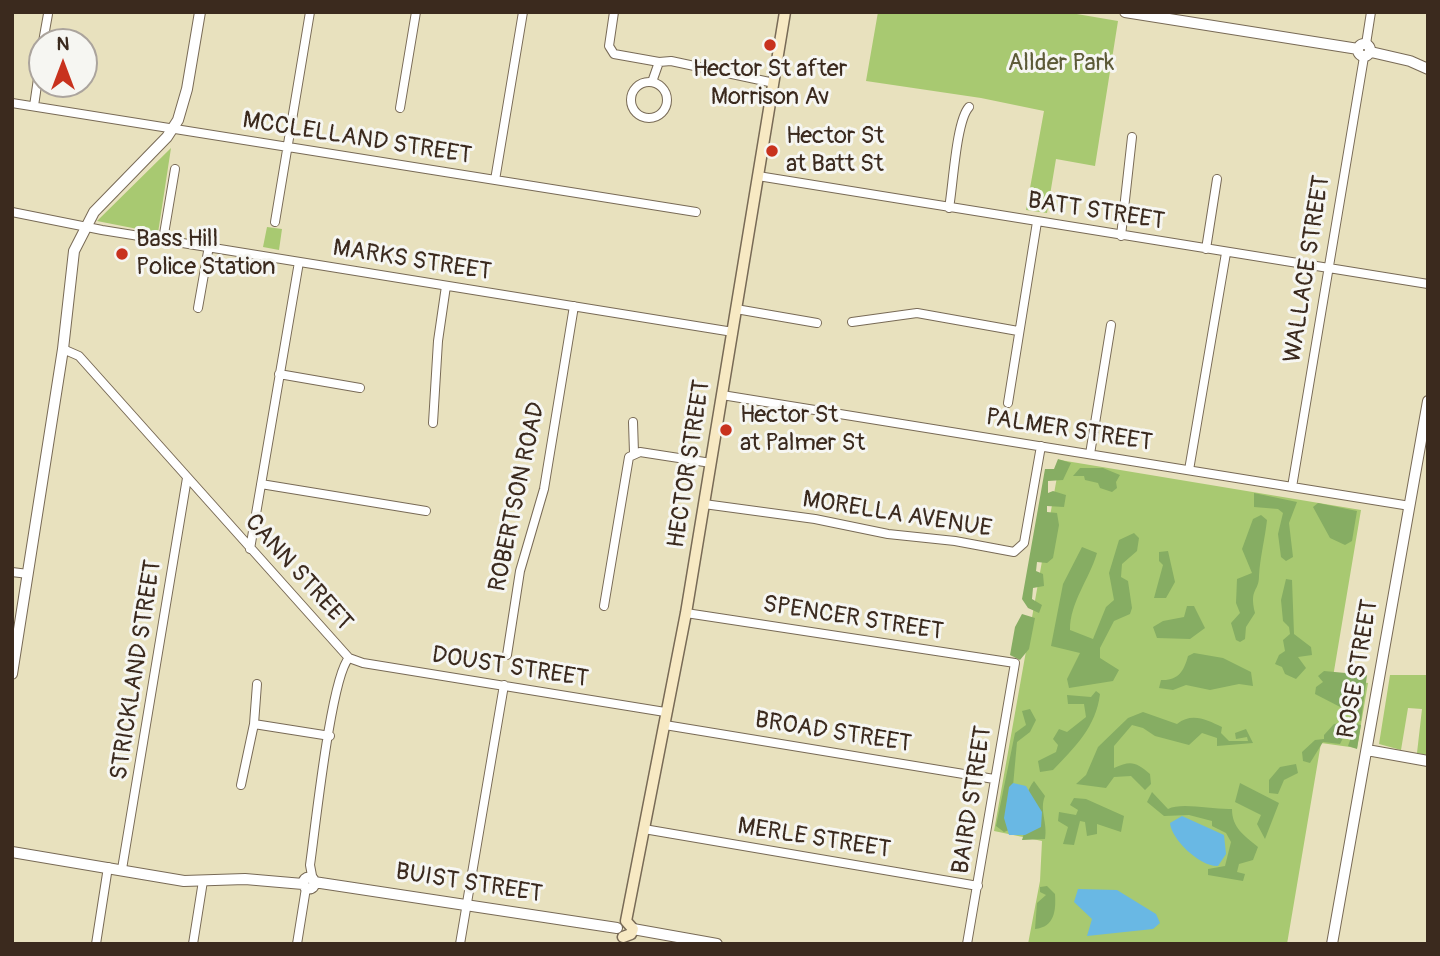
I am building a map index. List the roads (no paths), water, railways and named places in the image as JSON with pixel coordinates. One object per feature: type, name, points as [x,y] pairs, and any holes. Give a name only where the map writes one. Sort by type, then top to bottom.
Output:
[{"type":"main road","name":"HECTOR STREET","points":[[624,932],[686,613],[785,12]]},
{"type":"street","points":[[12,674],[63,349],[71,266],[86,225],[173,129],[185,101],[200,12]]},
{"type":"street","points":[[275,222],[310,12]]},
{"type":"street","points":[[400,108],[416,12]]},
{"type":"street","points":[[495,180],[523,12]]},
{"type":"street","points":[[614,12],[610,51],[774,83]]},
{"type":"street","points":[[1125,12],[1364,50],[1410,61],[1428,69]]},
{"type":"street","name":"WALLACE STREET","points":[[1292,487],[1371,12]]},
{"type":"street","points":[[652,82],[659,62]]},
{"type":"street","points":[[652,82],[665,91],[667,103],[658,116],[646,118],[635,112],[631,97],[637,86],[652,82]]},
{"type":"street","points":[[33,106],[34,98]]},
{"type":"street","name":"MCCLELLAND STREET","points":[[12,103],[696,212]]},
{"type":"street","points":[[949,208],[965,111],[969,107]]},
{"type":"street","points":[[1121,236],[1132,137]]},
{"type":"street","points":[[163,240],[174,169]]},
{"type":"street","name":"BATT STREET","points":[[758,176],[1428,284]]},
{"type":"street","points":[[1206,249],[1217,179]]},
{"type":"street","name":"MARKS STREET","points":[[12,212],[163,240],[733,332]]},
{"type":"street","points":[[1009,402],[1037,222]]},
{"type":"street","points":[[198,308],[208,246]]},
{"type":"street","points":[[1189,470],[1226,253]]},
{"type":"street","points":[[250,549],[299,262]]},
{"type":"street","points":[[433,423],[438,341],[446,286]]},
{"type":"street","name":"ROBERTSON ROAD","points":[[507,655],[520,571],[544,489],[574,306]]},
{"type":"street","points":[[736,309],[817,323]]},
{"type":"street","points":[[852,322],[917,313],[1018,331]]},
{"type":"street","points":[[1090,454],[1111,325]]},
{"type":"street","name":"CANN STREET","points":[[63,349],[79,356],[349,659],[343,665],[340,675],[309,884],[297,944]]},
{"type":"street","points":[[279,374],[360,388]]},
{"type":"street","name":"PALMER STREET","points":[[722,395],[1410,506]]},
{"type":"street","name":"ROSE STREET","points":[[1332,944],[1428,401]]},
{"type":"street","points":[[604,606],[628,461],[634,453],[633,422]]},
{"type":"street","name":"MORELLA AVENUE","points":[[704,505],[815,519],[888,534],[956,541],[1014,552],[1024,543],[1041,446]]},
{"type":"street","points":[[634,453],[711,463]]},
{"type":"street","name":"STRICKLAND STREET","points":[[122,869],[187,478]]},
{"type":"street","points":[[261,484],[426,511]]},
{"type":"street","points":[[12,572],[28,574]]},
{"type":"street","name":"SPENCER STREET","points":[[686,613],[1015,663]]},
{"type":"street","name":"DOUST STREET","points":[[349,659],[665,712]]},
{"type":"street","name":"BAIRD STREET","points":[[967,944],[1015,663]]},
{"type":"street","points":[[241,785],[254,724],[257,684]]},
{"type":"street","points":[[460,944],[504,685]]},
{"type":"street","points":[[254,724],[330,737]]},
{"type":"street","name":"BROAD STREET","points":[[665,725],[994,779]]},
{"type":"street","points":[[1367,750],[1428,761]]},
{"type":"street","name":"MERLE STREET","points":[[644,829],[978,886]]},
{"type":"street","name":"BUIST STREET","points":[[12,852],[122,869],[167,879],[246,879],[309,884],[717,944]]},
{"type":"street","points":[[96,944],[108,867]]},
{"type":"street","points":[[193,944],[203,881]]},
{"type":"water","points":[[1013,783],[1026,786],[1042,812],[1041,827],[1025,835],[1009,835],[1004,818],[1009,787]]},
{"type":"water","points":[[1182,816],[1224,835],[1226,854],[1218,866],[1195,857],[1175,837],[1170,823]]},
{"type":"water","points":[[1078,889],[1117,890],[1156,914],[1160,923],[1153,929],[1087,936],[1092,919],[1074,902]]},
{"type":"place","name":"Hector St after Morrison Av","points":[[770,45]]},
{"type":"place","name":"Hector St at Batt St","points":[[772,151]]},
{"type":"place","name":"Bass Hill Police Station","points":[[122,254]]},
{"type":"place","name":"Hector St at Palmer St","points":[[726,430]]},
{"type":"park label","name":"Allder Park","points":[[1061,64]]}]
